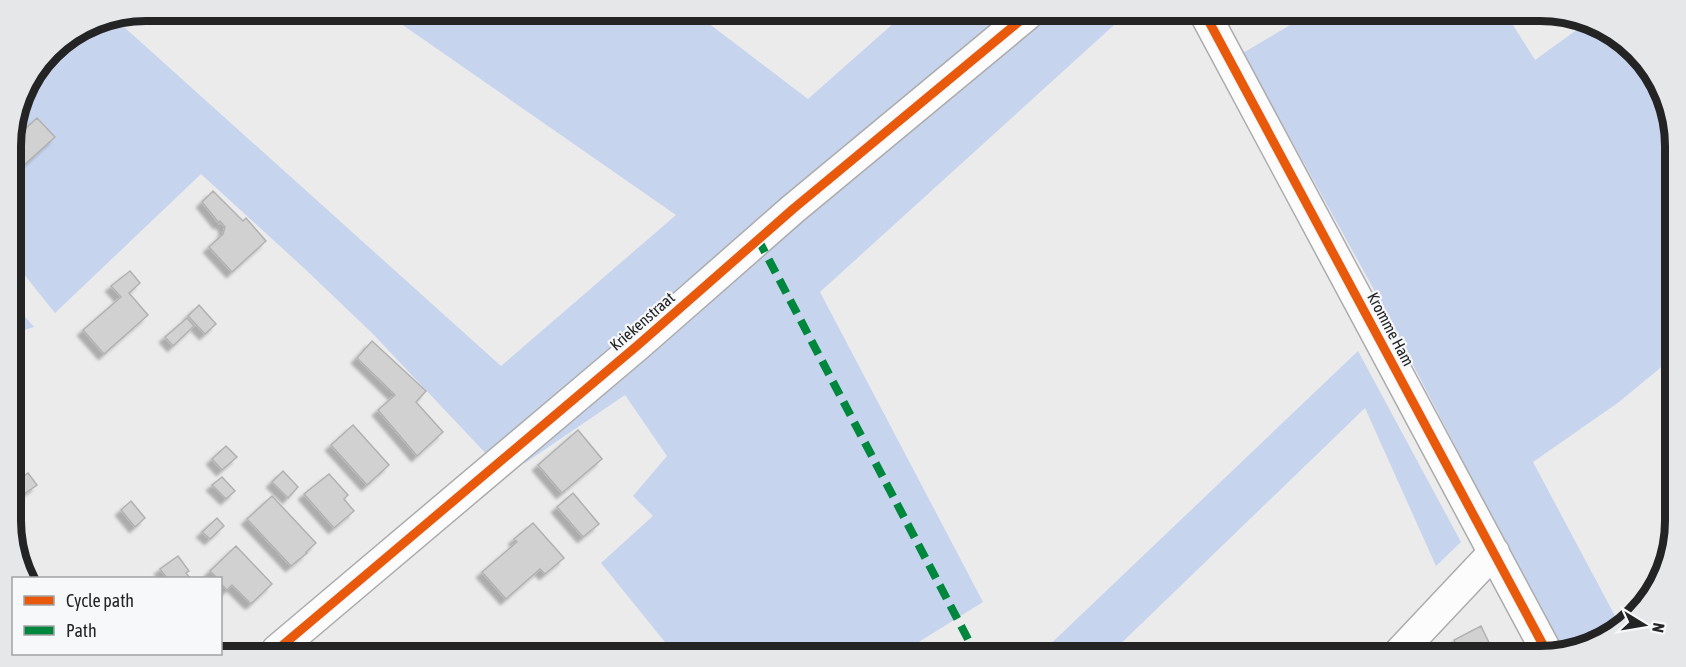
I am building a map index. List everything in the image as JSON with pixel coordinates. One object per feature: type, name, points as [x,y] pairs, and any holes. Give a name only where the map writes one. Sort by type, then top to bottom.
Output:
[{"type":"street","name":"Kriekenstraat","points":[[282,646],[638,345],[793,209],[1020,21]]},
{"type":"street","name":"Kromme Ham","points":[[1209,21],[1544,646]]},
{"type":"street","points":[[1406,646],[1494,552]]},
{"type":"shaded area","points":[[397,21],[706,21],[808,99],[896,21],[1118,21],[820,292],[983,602],[912,646],[668,646],[601,563],[653,516],[633,496],[667,456],[625,395],[525,463],[492,460],[373,334],[201,174],[55,313],[21,270],[23,122],[38,84],[52,64],[83,38],[120,24],[501,366],[676,215]]},
{"type":"shaded area","points":[[1297,21],[1511,21],[1535,60],[1580,28],[1609,42],[1639,70],[1655,98],[1664,130],[1665,364],[1619,402],[1533,462],[1614,614],[1614,621],[1588,636],[1559,645],[1372,286],[1243,53]]},
{"type":"shaded area","points":[[21,312],[34,327],[21,331]]},
{"type":"shaded area","points":[[1358,351],[1461,542],[1436,566],[1365,408],[1118,646],[1048,646]]},
{"type":"building","points":[[37,118],[55,137],[21,168],[21,138],[22,132]]},
{"type":"building","points":[[213,191],[243,221],[246,218],[266,241],[232,272],[209,247],[223,234],[225,227],[202,202]]},
{"type":"building","points":[[130,271],[140,283],[129,293],[148,315],[104,354],[83,330],[121,297],[111,286]]},
{"type":"building","points":[[199,305],[216,324],[205,334],[188,316]]},
{"type":"building","points":[[187,318],[194,326],[173,346],[165,337]]},
{"type":"building","points":[[372,341],[426,391],[416,402],[443,432],[417,456],[378,410],[395,395],[357,358]]},
{"type":"building","points":[[353,425],[389,465],[367,485],[331,445]]},
{"type":"building","points":[[578,430],[602,459],[562,493],[538,465]]},
{"type":"building","points":[[226,446],[237,457],[222,470],[212,459]]},
{"type":"building","points":[[283,471],[298,487],[288,498],[272,482]]},
{"type":"building","points":[[28,473],[37,485],[21,496],[21,478]]},
{"type":"building","points":[[329,474],[348,495],[344,499],[354,511],[334,528],[304,494]]},
{"type":"building","points":[[222,477],[235,491],[226,499],[212,485]]},
{"type":"building","points":[[573,493],[599,524],[583,537],[557,507]]},
{"type":"building","points":[[272,496],[316,543],[291,566],[247,519]]},
{"type":"building","points":[[131,501],[145,518],[135,527],[121,510]]},
{"type":"building","points":[[217,518],[224,526],[210,539],[202,532]]},
{"type":"building","points":[[533,523],[564,558],[545,574],[540,569],[506,599],[482,572],[517,542],[514,539]]},
{"type":"building","points":[[236,546],[272,584],[250,603],[232,585],[227,590],[222,585],[222,577],[216,577],[210,571]]},
{"type":"building","points":[[178,556],[189,571],[186,573],[189,577],[166,577],[160,569]]},
{"type":"building","points":[[1481,626],[1491,646],[1457,646],[1454,640]]},
{"type":"marked path","points":[[758,239],[970,643],[967,646]]},
{"type":"cycle path","points":[[282,646],[638,345],[793,209],[1020,21]]},
{"type":"cycle path","points":[[1209,21],[1544,646]]}]
